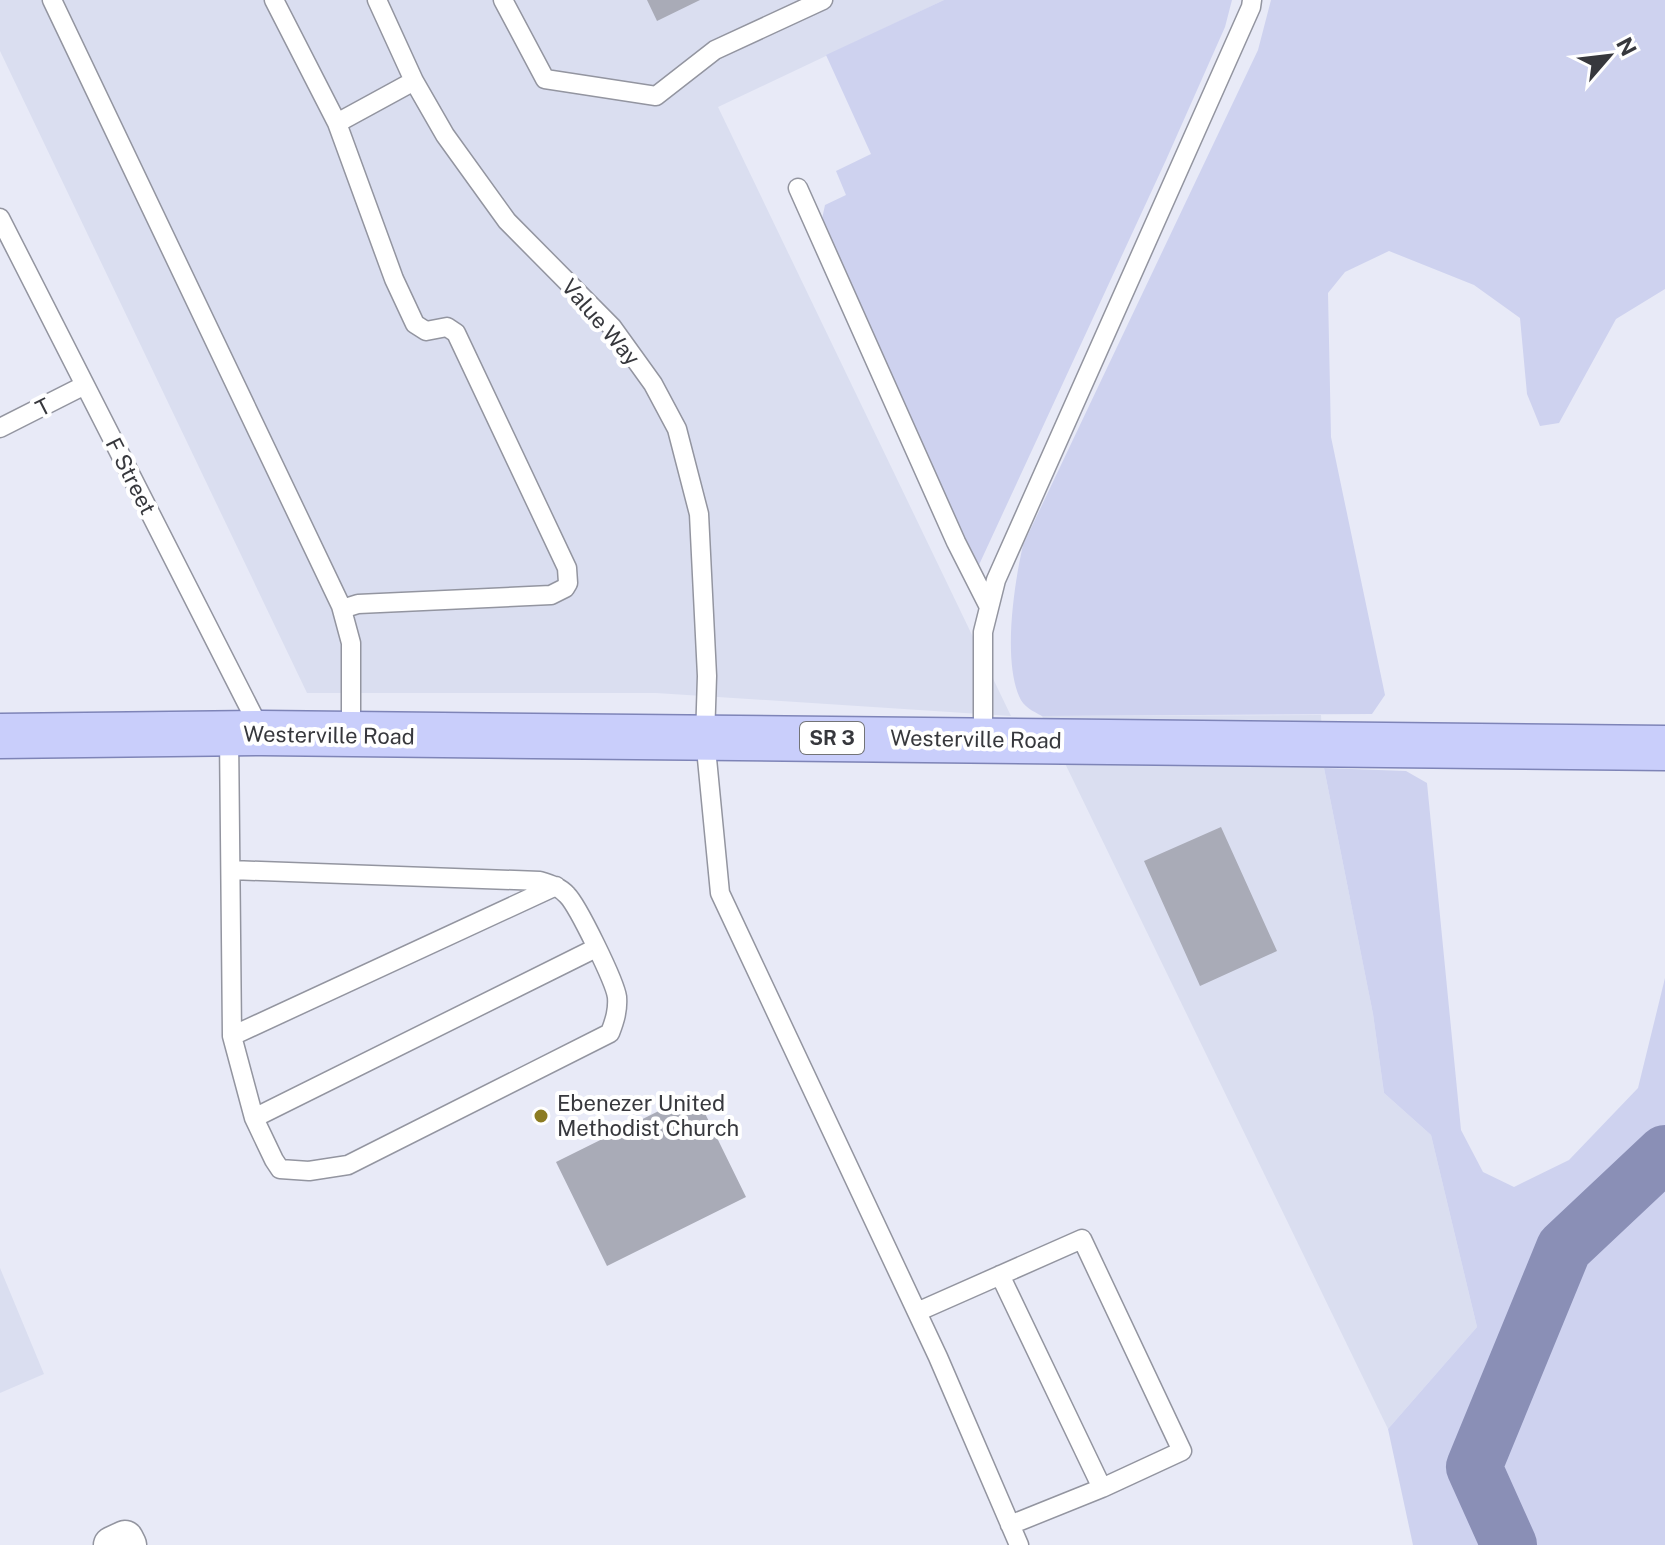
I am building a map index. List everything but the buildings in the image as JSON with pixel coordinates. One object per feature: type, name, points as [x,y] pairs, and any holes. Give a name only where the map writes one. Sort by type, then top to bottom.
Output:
[{"type":"main road","name":"Westerville Road","points":[[0,736],[246,733],[1665,748]]},
{"type":"street","points":[[112,1545],[125,1539],[128,1545]]},
{"type":"lane","points":[[52,0],[342,609],[351,643],[351,735]]},
{"type":"lane","points":[[274,0],[337,123],[394,279],[415,324],[426,331],[447,327],[456,333],[567,568],[568,576],[565,588],[551,595],[358,604],[342,609]]},
{"type":"lane","name":"Value Way","points":[[377,0],[414,81],[445,135],[507,221],[612,327],[653,384],[677,429],[699,514],[707,676],[705,738],[720,893],[917,1312],[1019,1545]]},
{"type":"lane","points":[[503,0],[545,79],[656,96],[715,50],[823,0]]},
{"type":"lane","points":[[983,739],[983,632],[996,580],[1252,0]]},
{"type":"lane","points":[[337,123],[414,81]]},
{"type":"lane","points":[[798,188],[956,542],[989,607]]},
{"type":"lane","name":"F Street","points":[[0,218],[85,385],[246,733]]},
{"type":"lane","name":"T","points":[[0,428],[85,385]]},
{"type":"lane","points":[[231,870],[540,881],[556,886],[569,896],[617,993],[617,1013],[610,1033],[348,1165],[309,1171],[280,1169],[254,1118],[232,1036],[231,870],[246,733]]},
{"type":"lane","points":[[232,1036],[556,886]]},
{"type":"lane","points":[[254,1118],[596,948]]},
{"type":"lane","points":[[917,1312],[1082,1239],[1182,1451],[1010,1525]]},
{"type":"lane","points":[[1000,1275],[1102,1488]]},
{"type":"shaded area","points":[[0,0],[944,0],[718,107],[1011,716],[656,693],[307,693],[0,51]]},
{"type":"shaded area","points":[[944,0],[1232,0],[1225,27],[1166,160],[978,567],[822,219],[825,205],[846,195],[836,171],[871,154],[826,55]]},
{"type":"shaded area","points":[[1271,0],[1665,0],[1665,289],[1616,319],[1559,423],[1540,426],[1527,394],[1520,318],[1474,285],[1389,251],[1345,272],[1328,293],[1331,437],[1385,695],[1372,714],[1042,716],[1021,700],[1012,662],[1014,600],[1023,545],[1258,50]]},
{"type":"shaded area","points":[[1321,715],[1324,768],[1373,1014],[1384,1093],[1431,1135],[1477,1327],[1388,1429],[1042,716]]},
{"type":"shaded area","points":[[1324,768],[1406,771],[1427,783],[1461,1130],[1483,1172],[1514,1187],[1569,1160],[1638,1088],[1665,978],[1665,1545],[1413,1545],[1388,1429],[1477,1327],[1431,1135],[1384,1093],[1373,1014]]},
{"type":"shaded area","points":[[0,1268],[44,1374],[0,1393]]},
{"type":"waterway","points":[[1509,1545],[1474,1467],[1564,1248],[1665,1153]]},
{"type":"place","name":"Ebenezer United Methodist Church","points":[[541,1116]]}]
